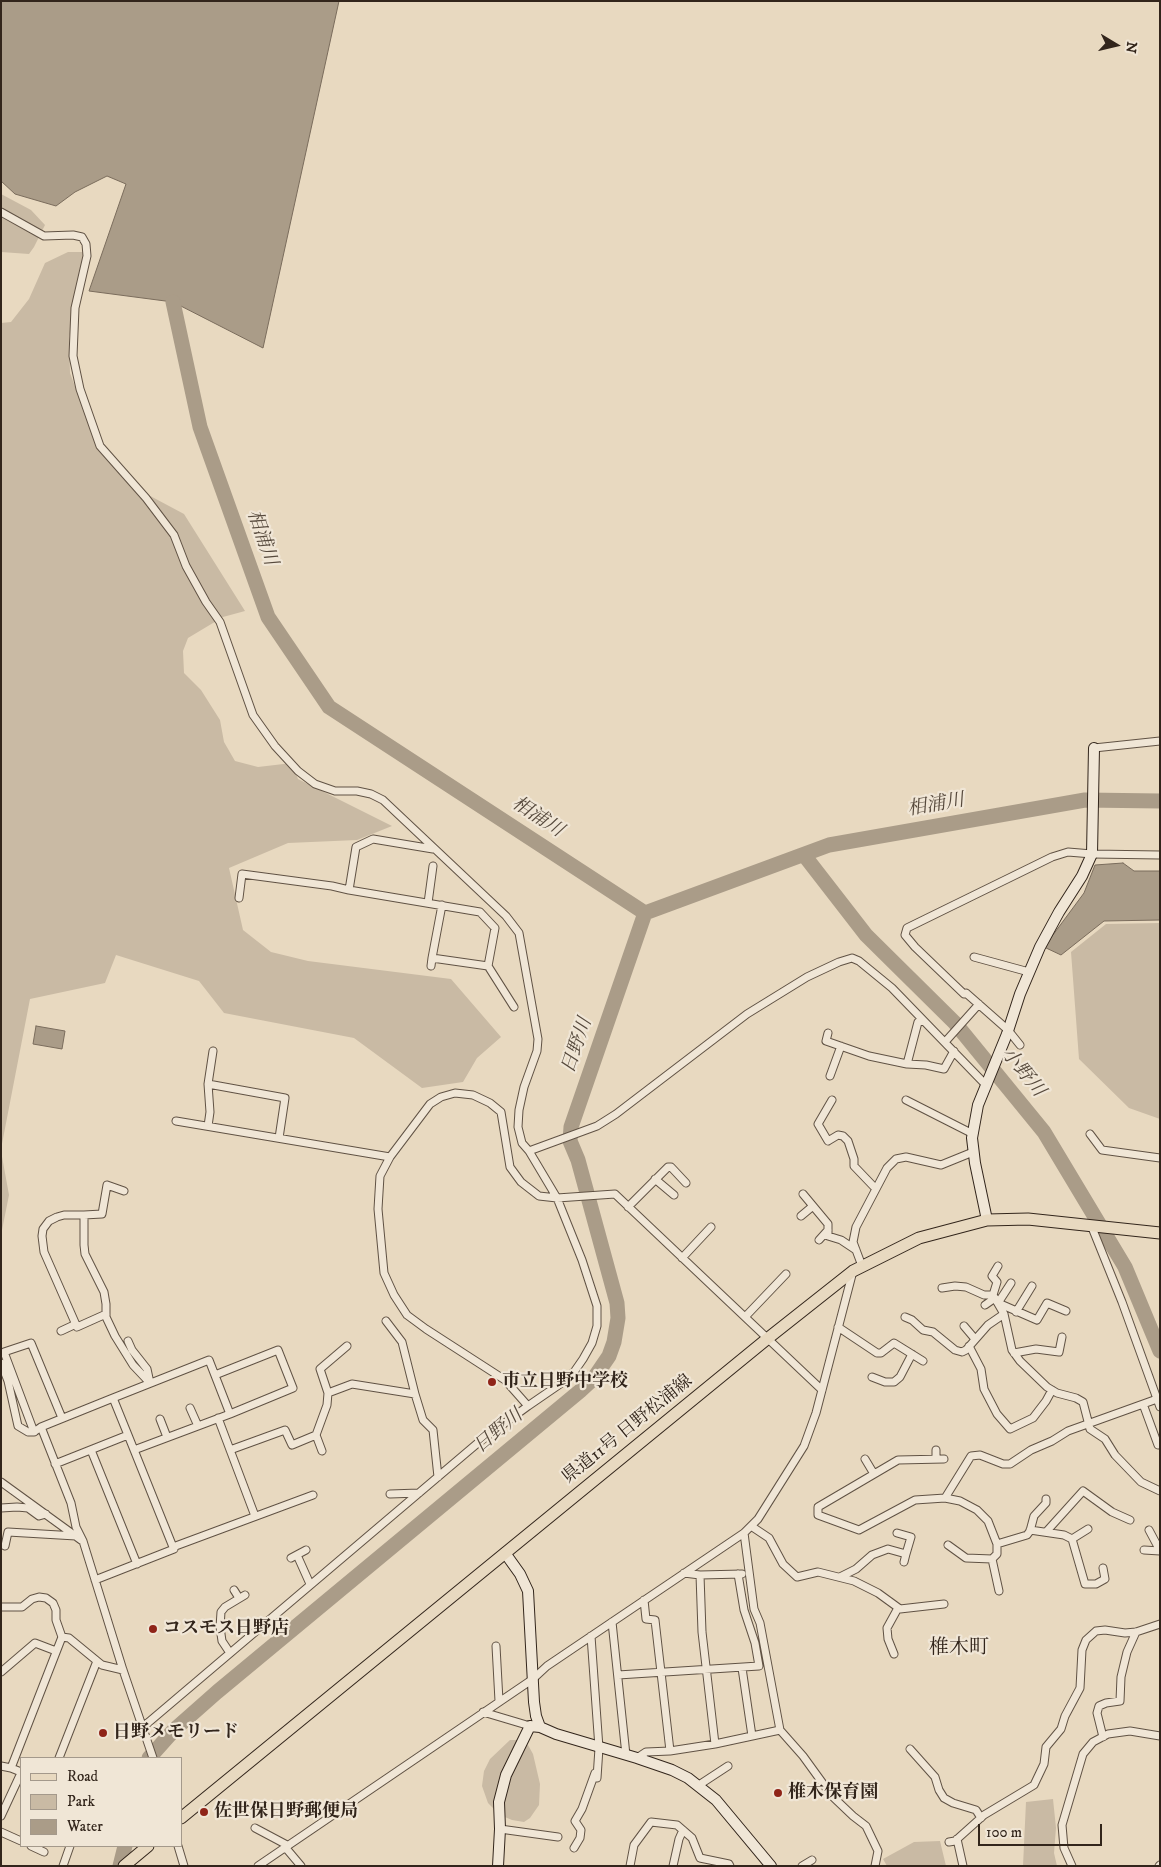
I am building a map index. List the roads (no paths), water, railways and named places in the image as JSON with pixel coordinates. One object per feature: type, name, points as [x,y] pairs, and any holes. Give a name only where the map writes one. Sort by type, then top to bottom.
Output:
[{"type":"main road","name":"県道11号 日野松浦線","points":[[182,1817],[767,1339],[858,1269],[919,1238],[987,1220],[1028,1219],[1160,1233]]},
{"type":"main road","points":[[124,1866],[147,1847]]},
{"type":"street","points":[[1,212],[44,236],[74,235],[82,237],[86,244],[87,256],[75,308],[73,356],[80,388],[100,446],[146,498],[174,534],[186,566],[206,602],[220,622],[254,715],[274,746],[298,771],[315,784],[335,791],[371,794],[383,800],[506,916],[519,934],[538,1039],[537,1050],[524,1087],[519,1110],[518,1127],[522,1143],[561,1197],[597,1306],[597,1326],[592,1343],[574,1372],[479,1442],[143,1727]]},
{"type":"street","points":[[987,1220],[974,1152],[973,1134],[978,1105],[1044,940],[1082,876],[1092,852],[1094,753],[1160,741]]},
{"type":"street","points":[[349,890],[356,847],[373,839],[434,849]]},
{"type":"street","points":[[1020,1045],[915,947],[904,935],[907,928],[1052,856],[1068,852],[1160,855]]},
{"type":"street","points":[[428,903],[433,866]]},
{"type":"street","points":[[239,898],[242,874],[332,886],[480,912],[496,928],[488,966],[514,1007]]},
{"type":"street","points":[[431,966],[442,906]]},
{"type":"street","points":[[974,957],[1030,972]]},
{"type":"street","points":[[432,958],[488,966]]},
{"type":"street","points":[[529,1151],[597,1126],[616,1114],[746,1014],[807,977],[852,958],[859,961],[892,988],[954,1051],[988,1082]]},
{"type":"street","points":[[945,1042],[979,1005]]},
{"type":"street","points":[[907,1064],[918,1022],[923,1020]]},
{"type":"street","points":[[828,1033],[826,1041],[869,1056],[907,1064],[926,1065],[944,1069],[954,1051]]},
{"type":"street","points":[[830,1076],[841,1046]]},
{"type":"street","points":[[208,1126],[210,1112],[208,1084],[213,1051]]},
{"type":"street","points":[[208,1084],[285,1098],[279,1138]]},
{"type":"street","points":[[528,1406],[506,1380],[426,1330],[408,1315],[394,1295],[384,1272],[378,1209],[380,1176],[390,1157],[430,1104],[455,1093],[473,1095],[490,1103],[501,1112],[510,1167],[522,1182],[538,1196],[561,1197],[615,1194],[822,1390]]},
{"type":"street","points":[[832,1100],[818,1124],[828,1141],[838,1135],[843,1136],[848,1141],[854,1159],[854,1166],[876,1189]]},
{"type":"street","points":[[906,1100],[973,1134]]},
{"type":"street","points":[[176,1121],[390,1157]]},
{"type":"street","points":[[1090,1134],[1102,1150],[1160,1158]]},
{"type":"street","points":[[258,1866],[534,1679],[547,1666],[752,1526],[804,1446],[816,1413],[838,1327],[858,1269],[853,1242],[856,1227],[887,1168],[896,1159],[906,1157],[941,1165],[974,1152]]},
{"type":"street","points":[[628,1207],[668,1166],[671,1166],[686,1183]]},
{"type":"street","points":[[655,1179],[674,1195]]},
{"type":"street","points":[[106,1314],[77,1327],[44,1252],[43,1229],[49,1221],[57,1217],[102,1214],[107,1185],[124,1190]]},
{"type":"street","points":[[803,1194],[828,1224],[828,1236],[841,1240],[856,1250]]},
{"type":"street","points":[[801,1216],[813,1206]]},
{"type":"street","points":[[84,1215],[85,1254],[104,1292],[106,1318],[133,1365],[150,1383]]},
{"type":"street","points":[[1091,1225],[1122,1302],[1160,1407]]},
{"type":"street","points":[[682,1258],[711,1227]]},
{"type":"street","points":[[819,1240],[828,1230]]},
{"type":"street","points":[[998,1266],[992,1276],[997,1282],[995,1299],[1004,1314],[1014,1353],[1033,1375],[1052,1390],[1082,1402],[1090,1429],[1105,1439],[1114,1454],[1141,1482],[1160,1491]]},
{"type":"street","points":[[745,1317],[786,1274]]},
{"type":"street","points":[[985,1305],[995,1299],[1011,1283]]},
{"type":"street","points":[[1016,1312],[1032,1286]]},
{"type":"street","points":[[942,1288],[966,1287],[995,1299],[1016,1312],[1037,1320],[1047,1303],[1066,1311]]},
{"type":"street","points":[[905,1317],[912,1320],[923,1330],[933,1332],[955,1350],[962,1352],[988,1325],[1004,1314]]},
{"type":"street","points":[[386,1321],[402,1342],[415,1394],[424,1420],[432,1430],[438,1477]]},
{"type":"street","points":[[61,1330],[76,1324]]},
{"type":"street","points":[[964,1326],[974,1339]]},
{"type":"street","points":[[838,1327],[877,1353],[881,1353],[894,1343],[923,1361]]},
{"type":"street","points":[[1014,1353],[1036,1349],[1059,1352],[1062,1337]]},
{"type":"street","points":[[128,1341],[132,1350],[147,1369],[150,1383]]},
{"type":"street","points":[[34,1432],[3,1353],[31,1343],[62,1418]]},
{"type":"street","points":[[322,1451],[316,1436],[327,1405],[328,1393],[320,1369],[346,1346]]},
{"type":"street","points":[[969,1346],[975,1353],[981,1369],[984,1389],[997,1414],[1010,1429],[1033,1418],[1052,1390]]},
{"type":"street","points":[[134,1450],[293,1388],[278,1350],[215,1375]]},
{"type":"street","points":[[872,1377],[885,1382],[894,1382],[900,1377],[912,1354]]},
{"type":"street","points":[[1,1362],[8,1381],[18,1426],[28,1432],[34,1432],[62,1418],[210,1360],[230,1414]]},
{"type":"street","points":[[328,1393],[352,1384],[415,1394]]},
{"type":"street","points":[[113,1398],[174,1547]]},
{"type":"street","points":[[945,1498],[972,1456],[980,1455],[1003,1464],[1010,1464],[1031,1450],[1052,1441],[1068,1431],[1157,1399]]},
{"type":"street","points":[[1143,1404],[1158,1444]]},
{"type":"street","points":[[190,1408],[198,1426]]},
{"type":"street","points":[[218,1418],[256,1516]]},
{"type":"street","points":[[160,1419],[167,1438]]},
{"type":"street","points":[[41,1427],[71,1504],[76,1527],[83,1542],[153,1757]]},
{"type":"street","points":[[230,1450],[285,1430],[292,1445],[316,1436]]},
{"type":"street","points":[[55,1464],[128,1435]]},
{"type":"street","points":[[91,1450],[137,1564]]},
{"type":"street","points":[[936,1450],[940,1459],[898,1460],[818,1507],[818,1515],[860,1530],[915,1500],[945,1498],[960,1501],[977,1510],[988,1521],[997,1544],[997,1554],[992,1559],[966,1558],[948,1546]]},
{"type":"street","points":[[866,1459],[874,1474]]},
{"type":"street","points":[[1,1482],[83,1542]]},
{"type":"street","points":[[1046,1532],[1083,1491],[1112,1512],[1130,1520]]},
{"type":"street","points":[[390,1494],[419,1493]]},
{"type":"street","points":[[95,1580],[174,1549],[174,1547],[313,1495]]},
{"type":"street","points":[[997,1544],[1026,1534],[1030,1530],[1034,1516],[1046,1503],[1046,1499]]},
{"type":"street","points":[[1,1508],[28,1508],[39,1516],[46,1514]]},
{"type":"street","points":[[752,1526],[769,1538],[783,1564],[796,1577],[818,1572],[854,1581],[898,1608],[944,1604]]},
{"type":"street","points":[[1072,1539],[1088,1529]]},
{"type":"street","points":[[1030,1530],[1064,1535],[1072,1539],[1085,1584],[1096,1584],[1105,1579],[1103,1568]]},
{"type":"street","points":[[1149,1530],[1157,1545],[1160,1545]]},
{"type":"street","points":[[4,1548],[8,1532],[76,1536]]},
{"type":"street","points":[[897,1532],[911,1537],[904,1562]]},
{"type":"street","points":[[744,1533],[754,1609],[760,1623],[780,1730],[803,1756],[832,1796],[866,1826],[878,1851],[875,1866]]},
{"type":"street","points":[[839,1577],[856,1569],[872,1555],[888,1549],[906,1554]]},
{"type":"street","points":[[306,1550],[294,1556],[310,1584]]},
{"type":"street","points":[[1144,1550],[1160,1551]]},
{"type":"street","points":[[498,1866],[500,1829],[498,1802],[506,1775],[535,1727],[536,1716],[528,1591],[520,1574],[505,1553]]},
{"type":"street","points":[[992,1559],[999,1591]]},
{"type":"street","points":[[684,1573],[700,1575],[749,1573]]},
{"type":"street","points":[[618,1675],[759,1666],[755,1643],[744,1610],[738,1574]]},
{"type":"street","points":[[700,1575],[702,1632],[716,1744]]},
{"type":"street","points":[[230,1653],[222,1641],[221,1612],[225,1607],[242,1596],[234,1590]]},
{"type":"street","points":[[1,1607],[22,1607],[32,1599],[46,1598],[53,1603],[56,1610],[56,1620],[62,1637],[11,1768]]},
{"type":"street","points":[[644,1600],[646,1619],[655,1620],[670,1752]]},
{"type":"street","points":[[894,1654],[888,1639],[887,1628],[898,1608]]},
{"type":"street","points":[[612,1622],[626,1755]]},
{"type":"street","points":[[964,1866],[953,1841],[981,1818],[1034,1785],[1044,1764],[1046,1747],[1061,1729],[1064,1716],[1080,1688],[1082,1650],[1086,1640],[1096,1631],[1136,1632],[1160,1624]]},
{"type":"street","points":[[1103,1737],[1097,1713],[1099,1706],[1120,1700],[1121,1677],[1125,1660],[1136,1632]]},
{"type":"street","points":[[591,1636],[599,1748],[597,1778]]},
{"type":"street","points":[[62,1637],[69,1638],[102,1665],[123,1670]]},
{"type":"street","points":[[1,1672],[35,1643],[56,1651]]},
{"type":"street","points":[[496,1646],[499,1701]]},
{"type":"street","points":[[59,1757],[97,1660]]},
{"type":"street","points":[[742,1668],[752,1736]]},
{"type":"street","points":[[483,1712],[637,1758],[672,1770],[688,1778],[716,1800],[771,1866]]},
{"type":"street","points":[[637,1758],[646,1752],[670,1752],[780,1730]]},
{"type":"street","points":[[1072,1866],[1064,1848],[1062,1825],[1083,1754],[1093,1742],[1108,1734],[1130,1731],[1160,1736]]},
{"type":"street","points":[[910,1749],[935,1777],[944,1798],[953,1803],[976,1810],[981,1818]]},
{"type":"street","points":[[574,1848],[580,1838],[581,1830],[575,1821],[582,1810],[599,1763]]},
{"type":"street","points":[[1,1766],[20,1772]]},
{"type":"street","points":[[699,1785],[728,1766]]},
{"type":"street","points":[[1,1816],[20,1774]]},
{"type":"street","points":[[630,1866],[634,1845],[651,1822],[677,1825],[692,1838],[700,1858],[729,1864],[730,1866]]},
{"type":"street","points":[[255,1828],[286,1846],[301,1866]]},
{"type":"street","points":[[500,1829],[558,1837]]},
{"type":"street","points":[[673,1866],[683,1830]]},
{"type":"street","points":[[1,1832],[20,1841]]},
{"type":"street","points":[[33,1847],[44,1852]]},
{"type":"street","points":[[63,1866],[70,1847]]},
{"type":"street","points":[[178,1847],[184,1866]]},
{"type":"street","points":[[802,1866],[812,1860]]},
{"type":"water","points":[[1,1],[339,1],[263,348],[173,302],[89,291],[126,184],[107,176],[75,192],[56,206],[15,194],[1,181]]},
{"type":"water","points":[[1123,863],[1134,871],[1160,871],[1160,920],[1104,921],[1061,955],[1044,947],[1084,893],[1095,865]]},
{"type":"water","points":[[36,1026],[65,1031],[62,1049],[33,1044]]},
{"type":"waterway","name":"相浦川","points":[[173,302],[200,427],[268,617],[329,707],[645,913],[829,845],[1085,800],[1160,801]]},
{"type":"waterway","name":"小野川","points":[[804,855],[866,935],[955,1023],[1044,1132],[1125,1267],[1160,1351]]},
{"type":"waterway","name":"日野川","points":[[150,1757],[174,1730],[217,1692],[580,1391],[594,1378],[609,1356],[614,1342],[618,1318],[617,1303],[578,1160],[570,1141],[571,1127],[645,913]]},
{"type":"waterway","name":"日野川","points":[[120,1866],[125,1847]]},
{"type":"place","name":"市立日野中学校","points":[[492,1382]]},
{"type":"place","name":"コスモス日野店","points":[[153,1629]]},
{"type":"place","name":"日野メモリード","points":[[103,1733]]},
{"type":"place","name":"椎木保育園","points":[[778,1793]]},
{"type":"place","name":"佐世保日野郵便局","points":[[204,1812]]},
{"type":"district","name":"椎木町","points":[[959,1649]]}]
